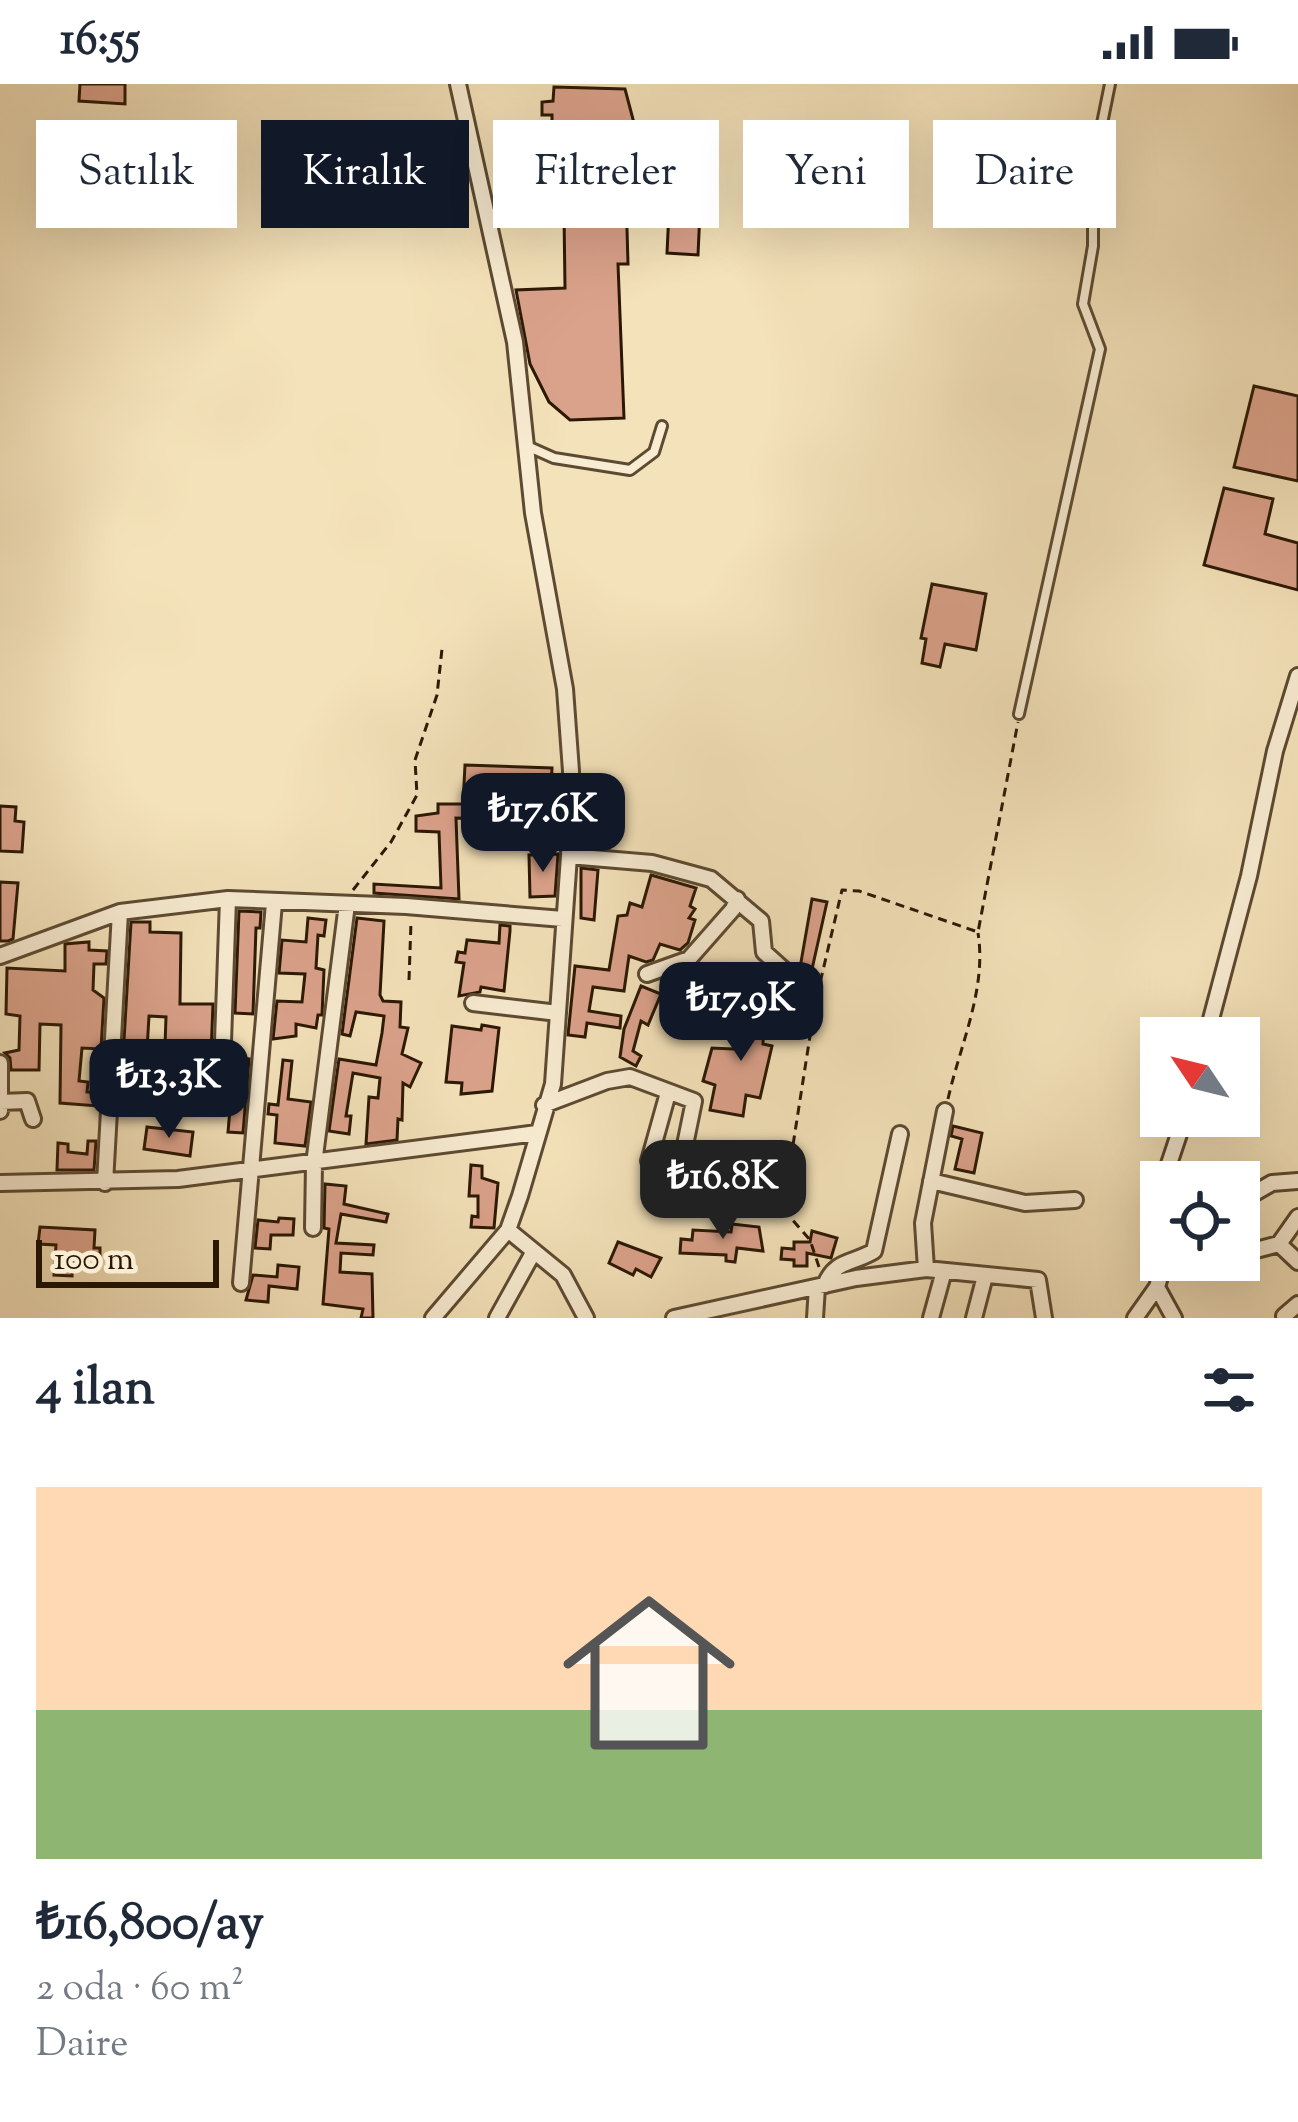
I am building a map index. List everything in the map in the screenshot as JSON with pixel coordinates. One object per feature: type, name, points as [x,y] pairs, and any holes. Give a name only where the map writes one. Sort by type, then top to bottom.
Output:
[{"type":"street","points":[[433,1318],[508,1230],[553,1084],[571,771],[566,689],[533,513],[515,342],[458,84]]},
{"type":"street","points":[[1212,1017],[1275,751],[1298,676]]},
{"type":"street","points":[[569,856],[672,868],[711,879],[761,921],[764,952],[784,970]]},
{"type":"street","points":[[0,956],[120,912],[228,898],[410,906],[563,920]]},
{"type":"street","points":[[222,1070],[228,898]]},
{"type":"street","points":[[647,974],[689,959],[734,909],[737,899]]},
{"type":"street","points":[[241,1283],[274,903]]},
{"type":"street","points":[[313,1228],[314,1163],[349,904]]},
{"type":"street","points":[[106,1183],[120,912]]},
{"type":"street","points":[[473,1003],[558,1013]]},
{"type":"street","points":[[0,1063],[0,1105],[27,1101],[33,1119]]},
{"type":"street","points":[[544,1105],[630,1077],[694,1101],[678,1179]]},
{"type":"street","points":[[649,1161],[668,1093]]},
{"type":"street","points":[[926,1269],[923,1223],[945,1111]]},
{"type":"street","points":[[0,1183],[106,1183],[250,1170],[537,1133]]},
{"type":"street","points":[[815,1318],[821,1286],[840,1263],[874,1251],[900,1134]]},
{"type":"street","points":[[931,1181],[1025,1203],[1075,1200]]},
{"type":"street","points":[[1260,1190],[1272,1183],[1298,1181]]},
{"type":"street","points":[[1260,1249],[1279,1244],[1298,1217]]},
{"type":"street","points":[[508,1230],[563,1275],[586,1318]]},
{"type":"street","points":[[1279,1244],[1298,1262]]},
{"type":"street","points":[[497,1318],[533,1253]]},
{"type":"street","points":[[674,1318],[926,1269],[1038,1280],[1044,1318]]},
{"type":"street","points":[[931,1318],[944,1271]]},
{"type":"street","points":[[974,1318],[985,1276]]},
{"type":"street","points":[[1135,1318],[1159,1281]]},
{"type":"street","points":[[1157,1287],[1174,1318]]},
{"type":"street","points":[[1284,1316],[1298,1304]]},
{"type":"lane","points":[[1019,715],[1100,349],[1083,304],[1094,247],[1093,168],[1110,84]]},
{"type":"lane","points":[[526,446],[554,458],[630,470],[654,452],[662,426]]},
{"type":"path","points":[[349,904],[353,890],[391,842],[416,795],[415,760],[437,695],[442,649]]},
{"type":"path","points":[[945,1111],[975,1004],[981,954],[978,932],[1019,715]]},
{"type":"path","points":[[821,1286],[810,1240],[783,1209],[814,1004],[842,890],[859,891],[978,932]]},
{"type":"path","points":[[409,980],[410,906]]},
{"type":"building","points":[[80,84],[125,84],[125,104],[79,101]]},
{"type":"building","points":[[554,87],[625,89],[633,120],[552,120],[552,115],[542,115],[542,102],[553,101]]},
{"type":"building","points":[[564,228],[627,228],[628,264],[618,264],[624,418],[570,420],[549,402],[530,364],[516,290],[565,288]]},
{"type":"building","points":[[668,228],[699,228],[698,255],[667,253]]},
{"type":"building","points":[[1254,386],[1298,396],[1298,481],[1234,467]]},
{"type":"building","points":[[1224,488],[1273,499],[1265,534],[1298,543],[1298,590],[1204,565]]},
{"type":"building","points":[[932,584],[986,594],[976,650],[945,644],[940,667],[922,663],[926,639],[921,638]]},
{"type":"building","points":[[465,765],[552,768],[550,814],[539,820],[456,818],[459,899],[374,893],[374,884],[441,888],[439,832],[416,831],[416,816],[438,813],[438,804],[463,804]]},
{"type":"building","points":[[0,806],[16,807],[15,821],[24,822],[22,852],[0,851]]},
{"type":"building","points":[[558,854],[555,896],[530,897],[529,855]]},
{"type":"building","points":[[581,868],[598,870],[594,920],[581,918]]},
{"type":"building","points":[[651,875],[696,888],[690,906],[695,909],[689,918],[695,920],[688,943],[680,950],[660,944],[653,960],[646,962],[629,956],[624,991],[593,987],[589,1011],[621,1016],[620,1028],[587,1023],[585,1037],[568,1035],[575,966],[609,970],[618,916],[627,915],[630,903],[642,907]]},
{"type":"building","points":[[0,882],[18,883],[13,939],[8,941],[0,941]]},
{"type":"building","points":[[812,899],[827,902],[808,987],[797,985]]},
{"type":"building","points":[[239,911],[261,912],[260,928],[256,928],[253,1014],[235,1013]]},
{"type":"building","points":[[308,918],[326,920],[324,936],[318,935],[316,968],[324,970],[322,1015],[318,1015],[316,1028],[296,1024],[296,1036],[273,1039],[277,1001],[302,1002],[305,974],[279,973],[282,940],[306,942]]},
{"type":"building","points":[[357,918],[384,921],[380,995],[383,1001],[401,1002],[400,1027],[408,1028],[402,1054],[421,1063],[410,1087],[403,1083],[397,1140],[366,1144],[369,1097],[378,1098],[380,1078],[353,1073],[346,1116],[351,1116],[349,1134],[329,1131],[339,1059],[376,1065],[382,1033],[384,1016],[356,1012],[350,1036],[342,1034]]},
{"type":"building","points":[[131,922],[150,922],[150,932],[181,933],[180,1004],[213,1004],[211,1055],[202,1055],[200,1088],[229,1091],[234,1058],[249,1059],[243,1133],[228,1132],[230,1109],[198,1105],[197,1114],[120,1108]],"holes":[[[149,1016],[166,1017],[163,1102],[144,1100]]]},
{"type":"building","points":[[500,925],[510,926],[504,991],[481,987],[480,992],[459,996],[464,963],[456,962],[458,952],[465,953],[467,940],[499,943]]},
{"type":"building","points":[[89,942],[89,950],[107,951],[106,964],[94,964],[93,990],[104,998],[101,1049],[82,1048],[79,1081],[88,1082],[87,1092],[99,1093],[98,1106],[60,1103],[61,1025],[40,1024],[39,1070],[11,1070],[5,1053],[19,1050],[20,1016],[6,1014],[7,968],[65,971],[65,944]]},
{"type":"building","points":[[641,986],[661,994],[648,1025],[641,1021],[633,1051],[641,1056],[636,1066],[620,1057],[624,1029]]},
{"type":"building","points":[[754,993],[775,996],[773,1010],[764,1014],[763,1044],[772,1046],[760,1098],[746,1095],[743,1116],[710,1110],[715,1085],[703,1081],[712,1048],[733,1049],[736,1035],[751,1038]]},
{"type":"building","points":[[482,1025],[499,1028],[492,1091],[461,1094],[462,1083],[446,1082],[452,1026],[481,1030]]},
{"type":"building","points":[[283,1060],[292,1061],[288,1099],[311,1102],[305,1146],[275,1143],[277,1115],[268,1114],[269,1104],[278,1105]]},
{"type":"building","points":[[953,1126],[982,1133],[974,1173],[955,1169],[962,1139],[951,1136]]},
{"type":"building","points":[[147,1127],[193,1132],[190,1156],[144,1149]]},
{"type":"building","points":[[88,1141],[96,1141],[94,1170],[57,1170],[58,1143],[68,1144],[68,1152],[87,1154]]},
{"type":"building","points":[[770,1155],[784,1157],[772,1206],[769,1210],[739,1204],[744,1183],[764,1187]]},
{"type":"building","points":[[471,1165],[482,1166],[482,1178],[498,1183],[494,1228],[471,1227],[472,1216],[478,1217],[478,1196],[469,1196]]},
{"type":"building","points":[[325,1184],[346,1186],[344,1204],[388,1214],[386,1222],[341,1214],[336,1243],[374,1245],[373,1255],[341,1253],[340,1272],[372,1274],[373,1318],[361,1318],[363,1309],[323,1304],[329,1229],[324,1228]]},
{"type":"building","points":[[279,1218],[294,1219],[293,1235],[271,1235],[270,1249],[255,1248],[258,1220],[278,1222]]},
{"type":"building","points":[[732,1224],[759,1227],[763,1251],[737,1248],[735,1262],[726,1261],[726,1255],[680,1253],[681,1239],[692,1240],[693,1230],[731,1232]]},
{"type":"building","points":[[40,1227],[95,1230],[94,1248],[100,1248],[100,1259],[73,1258],[72,1276],[54,1275],[56,1245],[38,1244]]},
{"type":"building","points":[[812,1231],[837,1238],[831,1258],[807,1253],[807,1266],[781,1259],[782,1248],[810,1242]]},
{"type":"building","points":[[618,1242],[661,1258],[651,1277],[636,1269],[633,1275],[609,1263]]},
{"type":"building","points":[[278,1265],[299,1267],[297,1289],[269,1286],[268,1302],[246,1300],[253,1275],[277,1277]]}]
